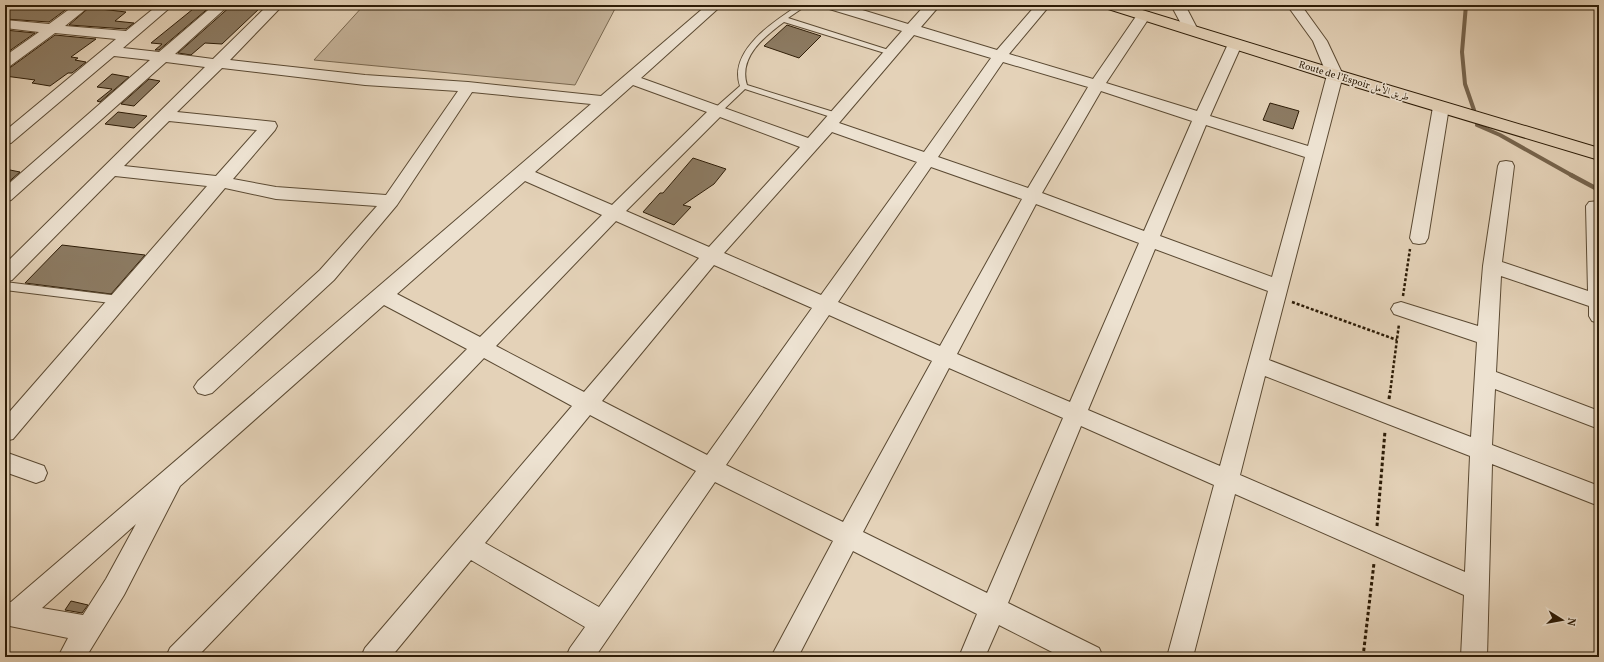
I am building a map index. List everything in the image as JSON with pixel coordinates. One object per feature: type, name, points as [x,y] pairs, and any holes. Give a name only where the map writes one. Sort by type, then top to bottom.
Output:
[{"type":"highway","name":"Route de l’Espoir طريق الأمل","points":[[1110,5],[1335,75],[1599,154]]},
{"type":"street","points":[[5,63],[84,5]]},
{"type":"street","points":[[5,139],[166,5]]},
{"type":"street","points":[[5,196],[222,5]]},
{"type":"street","points":[[5,275],[276,5]]},
{"type":"street","points":[[10,614],[174,476],[715,5]]},
{"type":"street","points":[[831,5],[999,57],[1097,85],[1201,120],[1314,154]]},
{"type":"street","points":[[374,657],[711,256],[811,145],[933,5]]},
{"type":"street","points":[[579,657],[999,57],[1043,5]]},
{"type":"street","points":[[1178,5],[1191,30]]},
{"type":"street","points":[[1180,657],[1335,75],[1320,41],[1294,5]]},
{"type":"street","points":[[784,657],[1032,196],[1097,85],[1144,15]]},
{"type":"street","points":[[5,24],[129,36]]},
{"type":"street","points":[[972,657],[1149,240],[1235,44]]},
{"type":"street","points":[[111,51],[365,80],[468,87],[604,101]]},
{"type":"street","points":[[630,79],[811,145]]},
{"type":"street","points":[[205,387],[327,275],[391,201],[468,87]]},
{"type":"street","points":[[1419,238],[1441,107]]},
{"type":"street","points":[[179,657],[614,213],[718,110]]},
{"type":"street","points":[[5,432],[269,126],[164,116]]},
{"type":"street","points":[[833,120],[926,160],[1032,196],[1149,240],[1277,291]]},
{"type":"street","points":[[1474,657],[1481,450],[1487,337],[1492,266],[1506,166]]},
{"type":"street","points":[[110,170],[221,182],[276,193],[391,201]]},
{"type":"street","points":[[522,173],[1477,589]]},
{"type":"street","points":[[1492,266],[1599,306],[1595,206]]},
{"type":"street","points":[[382,294],[710,468],[1090,657]]},
{"type":"street","points":[[1401,309],[1487,337]]},
{"type":"street","points":[[1258,364],[1599,496]]},
{"type":"street","points":[[1485,376],[1599,420]]},
{"type":"street","points":[[5,462],[36,473]]},
{"type":"street","points":[[71,657],[115,587],[174,476]]},
{"type":"street","points":[[467,545],[603,623]]},
{"type":"street","points":[[10,614],[88,629]]},
{"type":"lane","points":[[744,86],[741,70],[744,60],[764,35],[783,19],[804,5]]},
{"type":"lane","points":[[783,19],[891,52]]},
{"type":"lane","points":[[718,110],[744,86]]},
{"type":"lane","points":[[744,86],[833,120]]},
{"type":"lane","points":[[5,286],[119,300]]},
{"type":"path","points":[[1363,657],[1376,545],[1386,413],[1411,241],[1419,238]]},
{"type":"path","points":[[1277,291],[1397,340]]},
{"type":"shaded area","points":[[364,5],[617,5],[575,85],[314,60]]},
{"type":"building","points":[[5,5],[72,5],[49,22],[5,19]]},
{"type":"building","points":[[92,5],[96,5],[92,8],[126,12],[115,21],[134,23],[126,29],[69,25]]},
{"type":"building","points":[[198,5],[211,6],[159,50],[155,50],[162,44],[151,43]]},
{"type":"building","points":[[232,5],[260,8],[222,44],[205,43],[191,55],[178,53]]},
{"type":"building","points":[[787,25],[821,36],[799,58],[764,46]]},
{"type":"building","points":[[5,30],[35,33],[5,54]]},
{"type":"building","points":[[55,35],[96,39],[71,57],[78,58],[75,60],[86,62],[72,73],[68,73],[50,86],[32,83],[35,80],[5,76],[5,68],[11,67]]},
{"type":"building","points":[[112,74],[129,77],[100,102],[97,101],[112,89],[97,87]]},
{"type":"building","points":[[149,79],[160,81],[134,106],[121,104]]},
{"type":"building","points":[[1270,103],[1299,111],[1293,129],[1263,120]]},
{"type":"building","points":[[118,112],[147,116],[134,128],[105,124]]},
{"type":"building","points":[[693,158],[726,169],[714,184],[683,205],[691,207],[674,225],[643,212],[660,193],[663,193]]},
{"type":"building","points":[[5,169],[20,172],[5,185]]},
{"type":"building","points":[[62,245],[145,255],[111,294],[25,283]]},
{"type":"building","points":[[71,601],[88,605],[82,613],[65,610]]},
{"type":"waterway","points":[[1466,5],[1462,52],[1465,84],[1474,110]]},
{"type":"waterway","points":[[1477,125],[1500,135],[1573,176]]},
{"type":"waterway","points":[[1571,175],[1599,190]]}]
